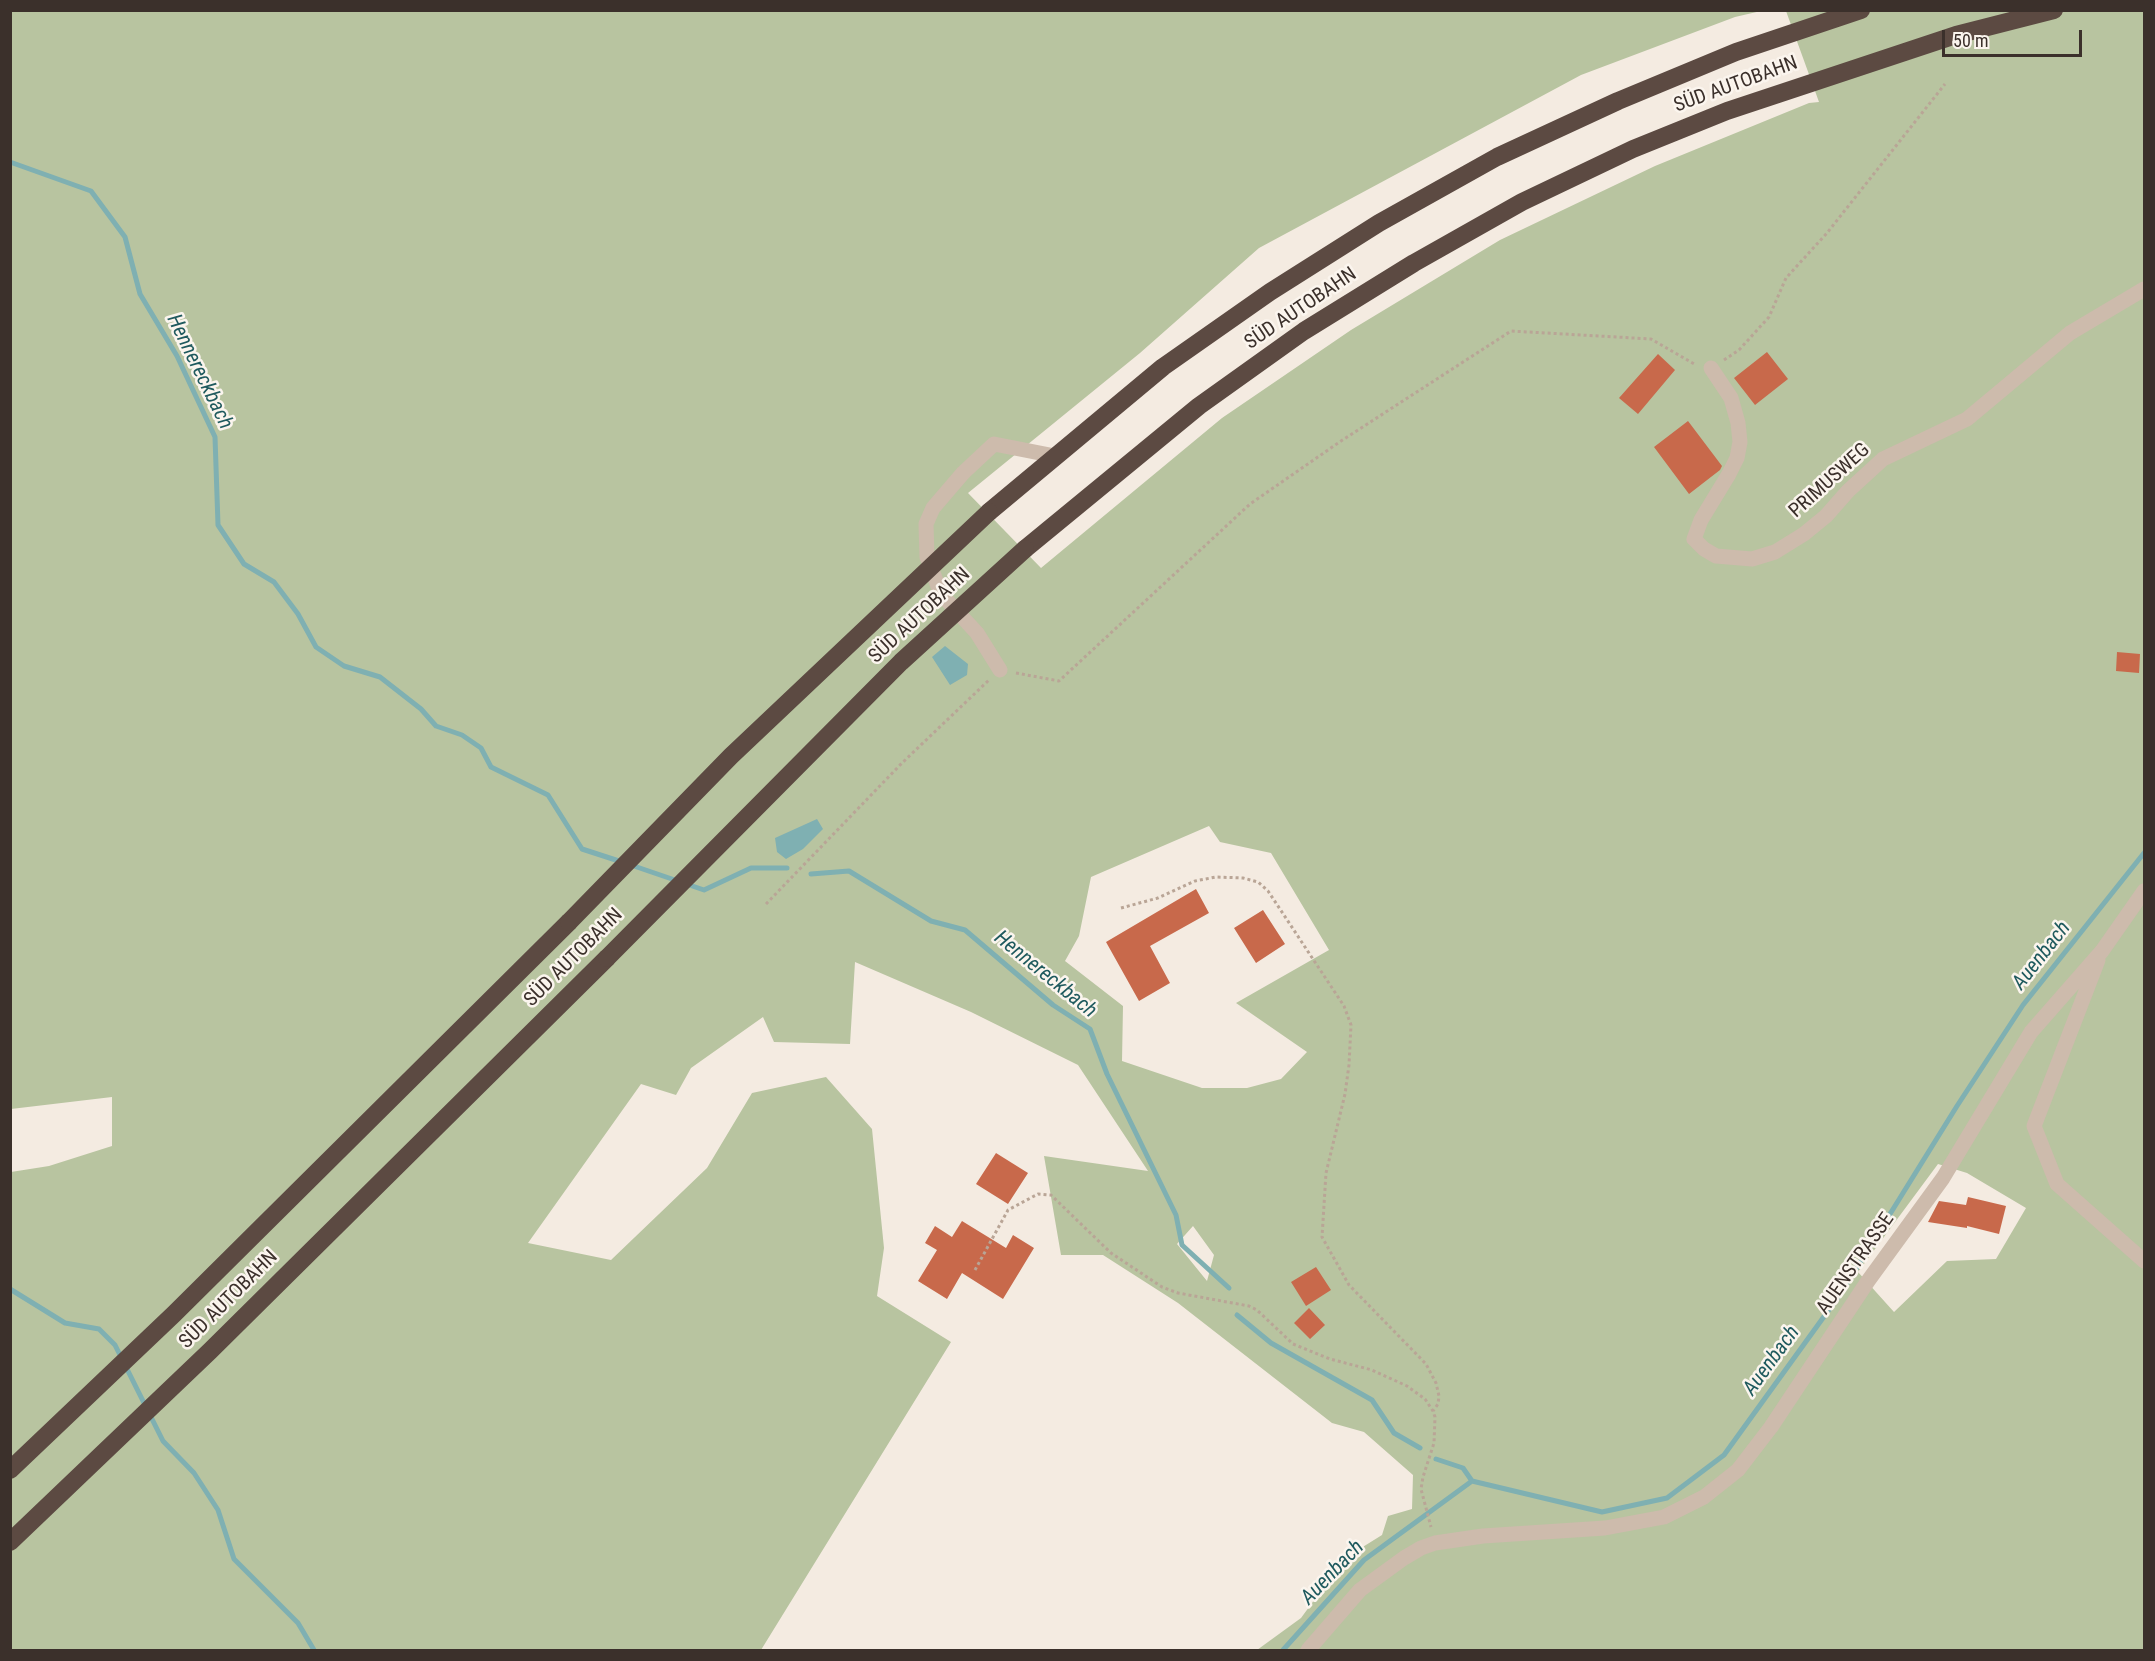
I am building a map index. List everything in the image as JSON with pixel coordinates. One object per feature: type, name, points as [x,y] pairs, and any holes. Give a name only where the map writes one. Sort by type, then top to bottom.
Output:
[{"type":"highway","name":"SÜD AUTOBAHN","points":[[10,1470],[174,1314],[569,922],[731,756],[989,512],[1173,360],[1270,292],[1379,223],[1497,157],[1618,101],[1736,52],[1861,10]]},
{"type":"highway","name":"SÜD AUTOBAHN","points":[[10,1542],[210,1351],[607,958],[901,662],[1025,549],[1199,406],[1304,331],[1414,263],[1522,202],[1633,149],[1726,111],[1814,80],[1956,35],[2054,10]]},
{"type":"street","name":"PRIMUSWEG","points":[[1711,368],[1731,398],[1738,423],[1740,442],[1737,458],[1701,520],[1694,539],[1716,556],[1752,559],[1775,552],[1804,534],[1826,516],[1848,491],[1883,459],[1967,419],[2070,333],[2145,290]]},
{"type":"street","points":[[1000,670],[977,633],[941,594],[927,557],[926,524],[940,499],[963,473],[994,444],[1055,456]]},
{"type":"street","name":"AUENSTRASSE","points":[[1308,1650],[1360,1590],[1421,1548],[1435,1543],[1484,1536],[1605,1528],[1664,1517],[1704,1497],[1738,1470],[1771,1427],[1868,1281],[1943,1178],[2031,1032],[2102,951],[2145,891]]},
{"type":"street","points":[[2102,951],[2034,1126],[2057,1184],[2145,1261]]},
{"type":"path","points":[[766,904],[902,763],[1000,670],[1059,681],[1250,504],[1341,441],[1511,331],[1651,339],[1696,365],[1711,368],[1739,350],[1769,317],[1786,278],[1827,233],[1945,84]]},
{"type":"path","points":[[1121,908],[1158,898],[1195,881],[1243,878],[1258,882],[1275,900],[1344,1006],[1351,1025],[1349,1065],[1345,1094],[1326,1173],[1322,1237],[1349,1285],[1426,1364],[1436,1383],[1438,1396],[1438,1404],[1433,1411]]},
{"type":"path","points":[[975,1270],[1008,1210],[1038,1194],[1051,1195],[1111,1253],[1162,1287],[1179,1293],[1249,1306],[1257,1310],[1293,1344],[1313,1354],[1372,1370],[1395,1381],[1425,1399],[1433,1411],[1436,1425],[1434,1443],[1421,1489],[1432,1530]]},
{"type":"green space","points":[[10,11],[1761,11],[1735,17],[1581,75],[1259,248],[1140,353],[968,493],[1041,568],[1222,418],[1351,330],[1500,240],[1655,166],[1809,103],[1819,102],[1786,11],[2144,11],[2144,1650],[1257,1650],[1301,1618],[1345,1558],[1382,1535],[1388,1516],[1412,1509],[1413,1475],[1364,1432],[1332,1423],[1178,1303],[1103,1255],[1061,1255],[1044,1156],[1148,1171],[1078,1065],[971,1012],[855,962],[850,1044],[774,1042],[763,1017],[691,1068],[676,1095],[641,1084],[528,1243],[611,1260],[707,1168],[752,1093],[826,1077],[872,1129],[884,1248],[877,1296],[951,1342],[761,1650],[11,1650],[11,1172],[49,1166],[112,1146],[112,1097],[11,1109]],"holes":[[[1209,826],[1220,842],[1271,853],[1329,950],[1236,1003],[1307,1052],[1281,1079],[1247,1088],[1202,1088],[1122,1061],[1123,1006],[1065,961],[1079,936],[1091,877]],[[1938,1164],[1967,1173],[2026,1208],[1996,1259],[1947,1261],[1894,1312],[1858,1272]],[[1193,1226],[1214,1255],[1207,1281],[1177,1244]]]},
{"type":"water","points":[[945,646],[968,664],[967,675],[950,685],[932,657]]},
{"type":"water","points":[[817,819],[823,829],[803,849],[786,859],[777,852],[775,838]]},
{"type":"building","points":[[1767,352],[1788,379],[1755,405],[1734,378]]},
{"type":"building","points":[[1658,354],[1675,370],[1638,414],[1619,398]]},
{"type":"building","points":[[1688,421],[1722,466],[1689,494],[1654,447]]},
{"type":"building","points":[[2117,652],[2140,654],[2139,673],[2116,671]]},
{"type":"building","points":[[1196,889],[1209,913],[1150,946],[1170,983],[1139,1001],[1106,942]]},
{"type":"building","points":[[1263,910],[1285,944],[1256,963],[1234,928]]},
{"type":"building","points":[[996,1153],[1028,1173],[1008,1204],[976,1184]]},
{"type":"building","points":[[1968,1197],[2006,1206],[1999,1234],[1967,1226],[1967,1228],[1928,1222],[1939,1201],[1966,1205]]},
{"type":"building","points":[[962,1221],[1006,1248],[1013,1235],[1034,1248],[1003,1299],[962,1273],[947,1299],[918,1281],[937,1250],[925,1243],[935,1226],[952,1237]]},
{"type":"building","points":[[1316,1267],[1331,1290],[1306,1306],[1291,1282]]},
{"type":"building","points":[[1309,1308],[1325,1325],[1310,1339],[1294,1323]]},
{"type":"waterway","name":"Hennereckbach","points":[[10,162],[91,191],[125,237],[140,294],[177,356],[215,437],[218,525],[244,564],[274,582],[298,614],[316,647],[344,666],[380,677],[421,709],[436,726],[462,735],[481,748],[491,767],[548,795],[582,849],[622,862]]},
{"type":"waterway","name":"Auenbach","points":[[1283,1650],[1364,1560],[1472,1481],[1602,1512],[1667,1498],[1724,1455],[1841,1293],[1957,1106],[2023,1005],[2144,853]]},
{"type":"waterway","name":"Hennereckbach","points":[[631,865],[704,890],[751,868],[787,868]]},
{"type":"waterway","name":"Hennereckbach","points":[[811,874],[849,871],[931,921],[965,930],[1053,1005],[1090,1029],[1107,1074],[1176,1215],[1182,1245],[1229,1288]]},
{"type":"waterway","points":[[10,1289],[65,1323],[99,1329],[115,1345],[163,1441],[194,1473],[218,1510],[234,1559],[298,1623],[314,1650]]},
{"type":"waterway","name":"Hennereckbach","points":[[1237,1315],[1271,1343],[1372,1400],[1394,1433],[1420,1448]]},
{"type":"waterway","name":"Hennereckbach","points":[[1436,1459],[1463,1468],[1472,1481]]}]
